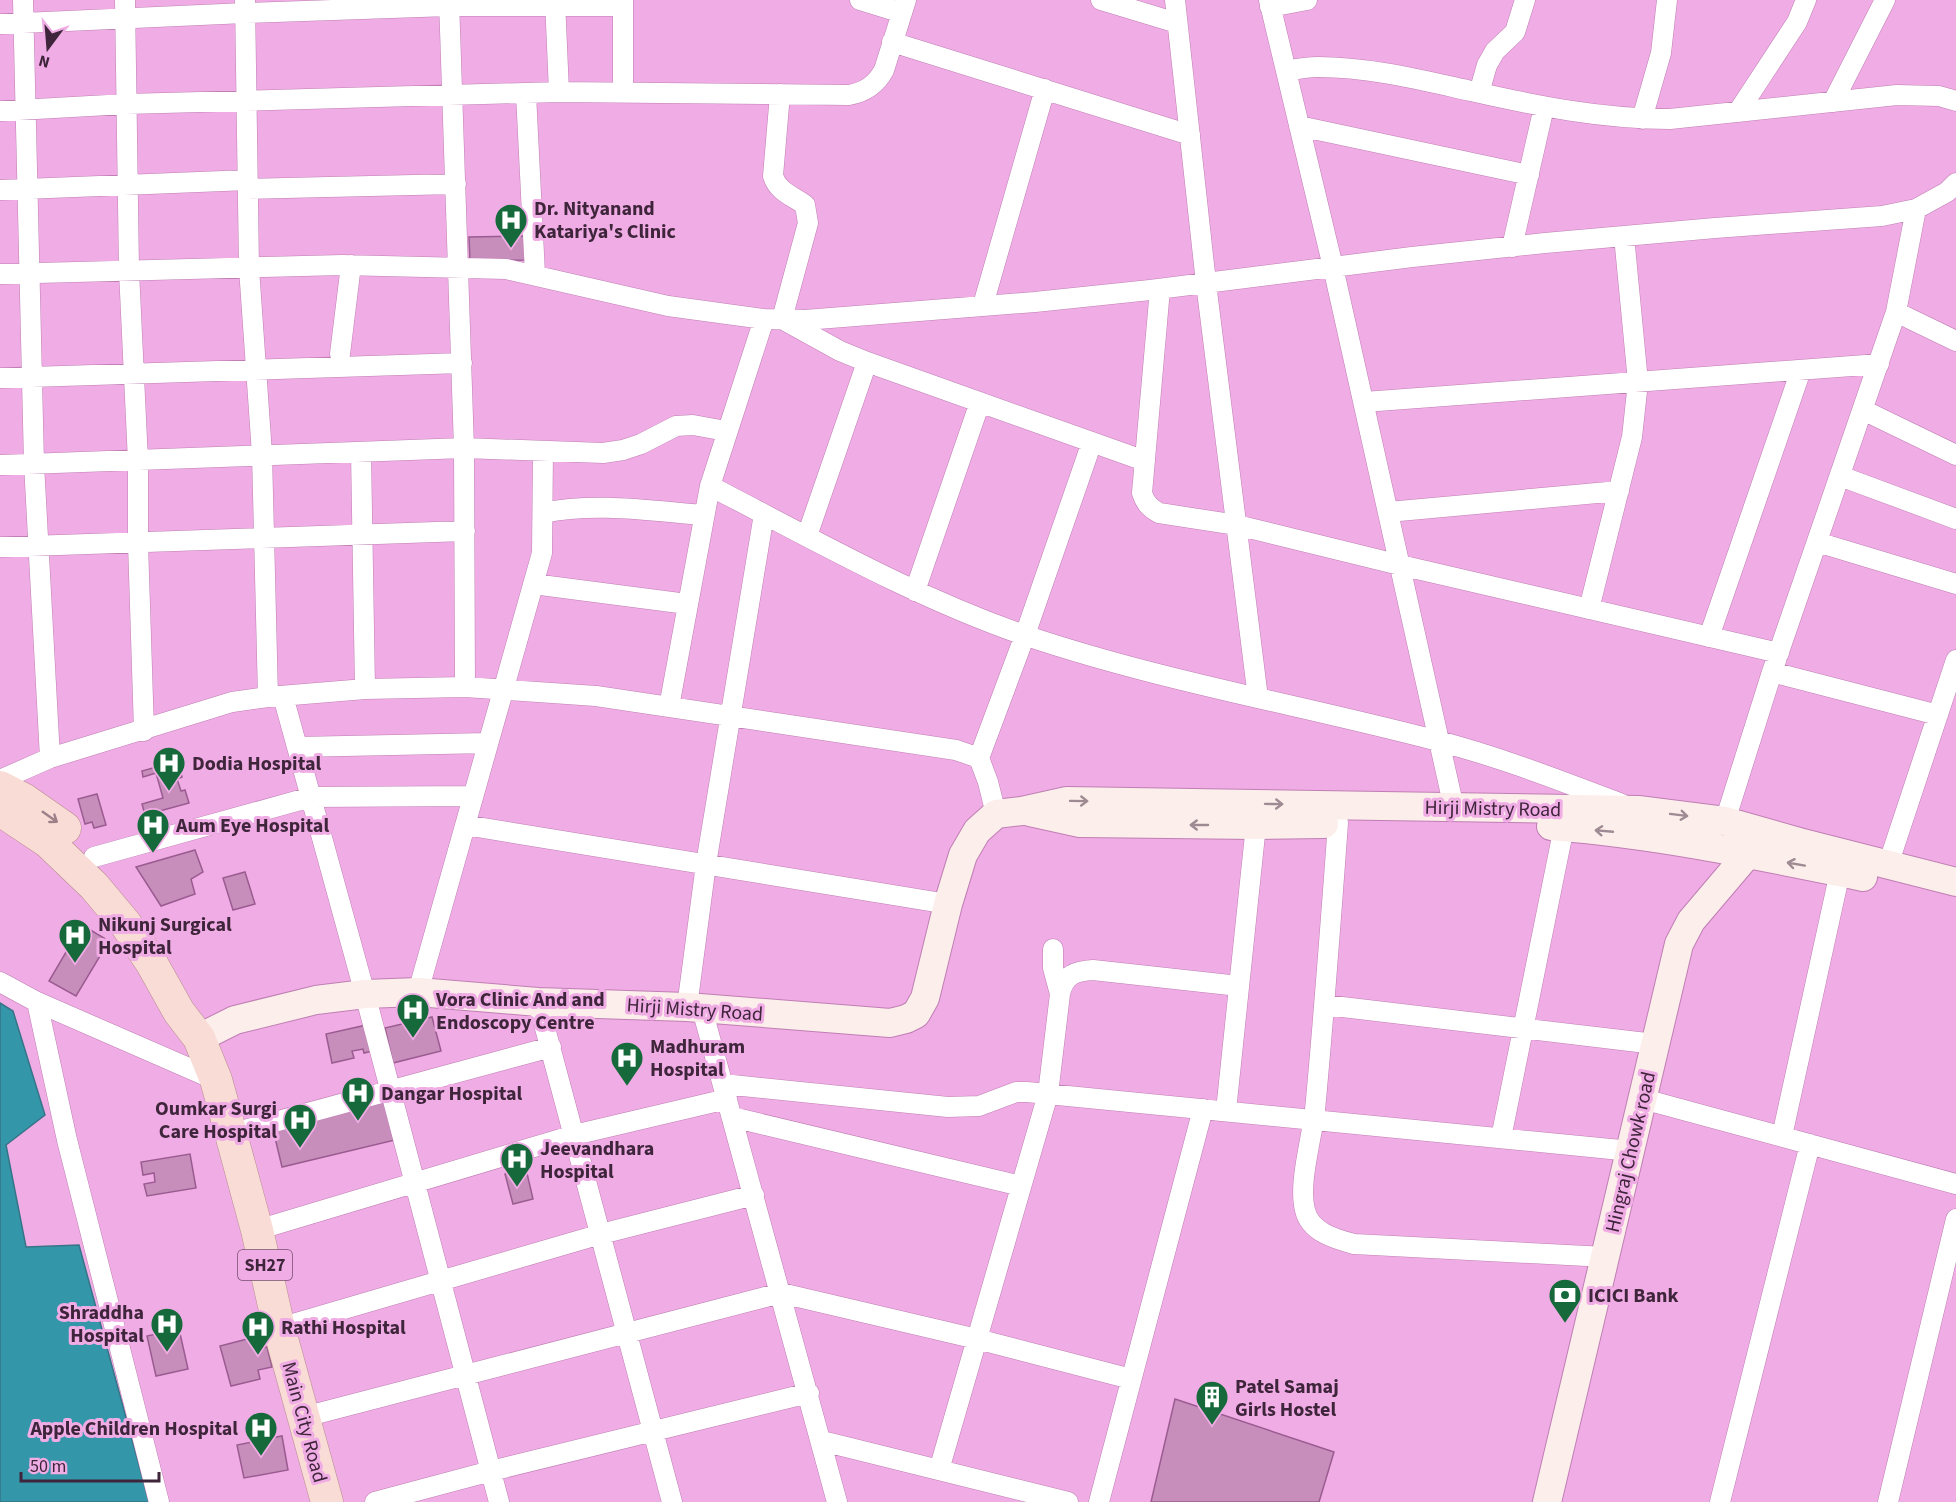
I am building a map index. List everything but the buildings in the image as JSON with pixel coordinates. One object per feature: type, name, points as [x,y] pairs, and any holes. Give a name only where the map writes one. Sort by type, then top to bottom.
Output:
[{"type":"main road","name":"Main City Road","points":[[0,786],[25,800],[64,828],[94,857],[136,904],[172,956],[190,1002],[196,1034],[216,1080],[257,1230],[279,1328],[327,1502]]},
{"type":"main road","name":"Hirji Mistry Road","points":[[196,1034],[235,1020],[316,1000],[365,994],[418,992],[538,1002],[694,1008],[890,1023],[906,1019],[916,1014],[925,998],[948,904],[963,855],[977,831],[1009,813],[1066,801],[1638,810],[1725,821],[1956,882]]},
{"type":"main road","name":"Main City Road","points":[[0,810],[48,842],[94,886],[125,924],[151,962],[179,1012],[196,1034]]},
{"type":"main road","name":"Hirji Mistry Road","points":[[1009,813],[1080,823],[1473,824],[1613,831],[1840,872],[1956,896]]},
{"type":"main road","points":[[1690,921],[1725,821]]},
{"type":"main road","name":"Hingraj Chowk road","points":[[1547,1502],[1679,944],[1690,921],[1747,855],[1772,834]]},
{"type":"street","points":[[23,0],[34,464],[50,758]]},
{"type":"street","points":[[0,111],[126,104],[559,92],[849,95],[860,93],[878,80],[884,70],[904,7],[860,0]]},
{"type":"street","points":[[1101,0],[1177,23]]},
{"type":"street","points":[[1175,0],[1206,283],[1258,698]]},
{"type":"street","points":[[1307,0],[1269,3],[1333,267],[1454,808]]},
{"type":"street","points":[[1479,93],[1487,65],[1495,51],[1515,32],[1525,0]]},
{"type":"street","points":[[1642,119],[1661,53],[1667,0]]},
{"type":"street","points":[[1738,112],[1797,22],[1806,0]]},
{"type":"street","points":[[1833,102],[1885,0]]},
{"type":"street","points":[[0,24],[24,23],[125,9],[449,3],[623,3],[623,92]]},
{"type":"street","points":[[449,3],[464,448],[465,687]]},
{"type":"street","points":[[556,3],[559,92]]},
{"type":"street","points":[[245,6],[249,268],[257,370],[264,539],[275,696],[297,747],[311,797],[499,1502]]},
{"type":"street","points":[[125,9],[129,271],[138,461],[138,543],[144,730]]},
{"type":"street","points":[[892,42],[1190,135]]},
{"type":"street","points":[[1286,71],[1315,67],[1397,75],[1544,107],[1603,117],[1642,119],[1670,119],[1897,95],[1939,96],[1956,101]]},
{"type":"street","points":[[983,305],[1045,90]]},
{"type":"street","points":[[526,94],[535,274]]},
{"type":"street","points":[[669,707],[710,486],[726,431],[773,319],[808,223],[805,205],[783,192],[775,184],[773,176],[780,94]]},
{"type":"street","points":[[1512,247],[1544,107]]},
{"type":"street","points":[[1299,126],[1529,175]]},
{"type":"street","points":[[0,190],[129,186],[456,184]]},
{"type":"street","points":[[0,274],[351,265],[506,269],[668,306],[773,319],[860,316],[1160,289],[1512,247],[1714,228],[1882,216],[1916,209],[1953,191]]},
{"type":"street","points":[[1725,821],[1772,672],[1896,312],[1916,209]]},
{"type":"street","points":[[1589,609],[1632,436],[1638,382],[1624,237]]},
{"type":"street","points":[[340,354],[351,265]]},
{"type":"street","points":[[1160,289],[1142,494],[1144,501],[1152,509],[1159,513],[1237,525],[1779,653]]},
{"type":"street","points":[[1896,312],[1956,341]]},
{"type":"street","points":[[773,319],[867,362],[1145,461]]},
{"type":"street","points":[[807,536],[867,362]]},
{"type":"street","points":[[0,378],[462,363]]},
{"type":"street","points":[[1364,402],[1879,364]]},
{"type":"street","points":[[1709,637],[1802,370]]},
{"type":"street","points":[[915,591],[980,402]]},
{"type":"street","points":[[1863,410],[1956,455]]},
{"type":"street","points":[[0,465],[464,448],[603,453],[623,450],[676,426],[693,425],[726,431]]},
{"type":"street","points":[[1009,813],[988,782],[979,758],[1025,636],[1092,442]]},
{"type":"street","points":[[362,452],[365,689]]},
{"type":"street","points":[[418,992],[542,553],[543,452]]},
{"type":"street","points":[[1840,476],[1956,519]]},
{"type":"street","points":[[710,486],[915,591],[1025,636],[1156,674],[1440,741],[1540,773],[1638,810]]},
{"type":"street","points":[[1388,512],[1618,491]]},
{"type":"street","points":[[543,513],[564,508],[585,508],[704,515]]},
{"type":"street","points":[[764,514],[706,864],[694,1008],[728,1100],[837,1502]]},
{"type":"street","points":[[0,547],[465,531]]},
{"type":"street","points":[[1817,542],[1956,584]]},
{"type":"street","points":[[533,584],[687,604]]},
{"type":"street","points":[[1888,865],[1956,660]]},
{"type":"street","points":[[1772,672],[1938,715]]},
{"type":"street","points":[[0,780],[50,758],[232,702],[365,689],[465,687],[596,696],[898,740],[956,750],[979,758]]},
{"type":"street","points":[[297,747],[488,743]]},
{"type":"street","points":[[94,857],[311,797],[473,796]]},
{"type":"street","points":[[1338,824],[1325,1005],[1314,1119],[1303,1193],[1305,1211],[1314,1226],[1334,1239],[1354,1244],[1606,1257]]},
{"type":"street","points":[[465,825],[948,904]]},
{"type":"street","points":[[1226,1111],[1257,825]]},
{"type":"street","points":[[1501,1138],[1563,827]]},
{"type":"street","points":[[1782,1136],[1840,872]]},
{"type":"street","points":[[1053,949],[1053,968],[1060,994]]},
{"type":"street","points":[[939,1470],[1048,1094],[1060,994],[1066,978],[1076,971],[1093,970],[1239,986]]},
{"type":"street","points":[[0,982],[37,1002],[216,1080]]},
{"type":"street","points":[[37,1002],[67,1140],[159,1502]]},
{"type":"street","points":[[538,1002],[672,1502]]},
{"type":"street","points":[[1325,1005],[1654,1044]]},
{"type":"street","points":[[162,1055],[196,1034]]},
{"type":"street","points":[[230,1134],[551,1047]]},
{"type":"street","points":[[257,1230],[574,1135],[728,1100],[948,1107],[979,1106],[1016,1092],[1631,1151]]},
{"type":"street","points":[[1643,1099],[1956,1184]]},
{"type":"street","points":[[728,1100],[1021,1185]]},
{"type":"street","points":[[1099,1502],[1203,1109]]},
{"type":"street","points":[[1720,1502],[1810,1144]]},
{"type":"street","points":[[279,1328],[600,1234],[754,1195]]},
{"type":"street","points":[[1888,1502],[1956,1219]]},
{"type":"street","points":[[303,1417],[781,1293],[977,1339],[1131,1379]]},
{"type":"street","points":[[375,1502],[491,1471],[809,1393]]},
{"type":"street","points":[[822,1441],[1068,1502]]},
{"type":"shaded area","points":[[0,1003],[13,1011],[45,1115],[6,1145],[26,1247],[79,1245],[149,1502],[0,1502]]},
{"type":"place","name":"Dr. Nityanand Katariya's Clinic","points":[[511,249]]},
{"type":"place","name":"Dodia Hospital","points":[[169,792]]},
{"type":"place","name":"Aum Eye Hospital","points":[[153,854]]},
{"type":"place","name":"Nikunj Surgical Hospital","points":[[75,964]]},
{"type":"place","name":"Vora Clinic And and Endoscopy Centre","points":[[413,1039]]},
{"type":"place","name":"Madhuram Hospital","points":[[627,1087]]},
{"type":"place","name":"Dangar Hospital","points":[[358,1122]]},
{"type":"place","name":"Oumkar Surgi Care Hospital","points":[[300,1149]]},
{"type":"place","name":"Jeevandhara Hospital","points":[[517,1188]]},
{"type":"place","name":"ICICI Bank","points":[[1565,1324]]},
{"type":"place","name":"Shraddha Hospital","points":[[167,1353]]},
{"type":"place","name":"Rathi Hospital","points":[[258,1356]]},
{"type":"place","name":"Patel Samaj Girls Hostel","points":[[1212,1426]]},
{"type":"place","name":"Apple Children Hospital","points":[[261,1457]]}]
